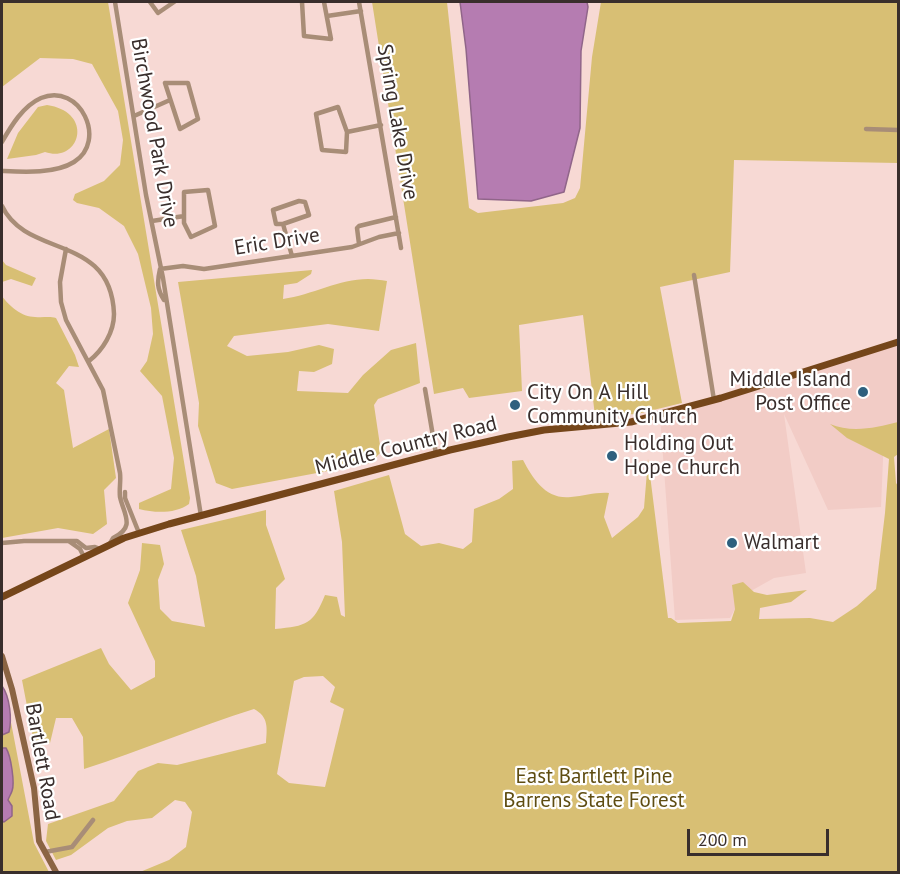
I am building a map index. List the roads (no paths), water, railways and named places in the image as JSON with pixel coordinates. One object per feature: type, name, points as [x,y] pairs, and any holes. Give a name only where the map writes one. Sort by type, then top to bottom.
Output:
[{"type":"main road","name":"Middle Country Road","points":[[2,597],[109,545],[139,533],[436,454],[521,434],[631,422],[714,400],[898,342]]},
{"type":"street","name":"Birchwood Park Drive","points":[[115,2],[160,269],[166,283],[166,302],[201,516]]},
{"type":"street","points":[[150,2],[158,13],[174,2]]},
{"type":"street","points":[[302,2],[304,36],[331,39],[324,2]]},
{"type":"street","name":"Spring Lake Drive","points":[[359,2],[401,248]]},
{"type":"street","points":[[327,16],[361,11]]},
{"type":"street","points":[[165,83],[188,83],[198,118],[180,129],[170,100],[165,83]]},
{"type":"street","points":[[2,142],[28,107],[42,98],[58,96],[74,100],[84,113],[90,127],[82,156],[72,163],[55,169],[2,171]]},
{"type":"street","points":[[134,116],[170,100]]},
{"type":"street","points":[[339,107],[347,132],[346,152],[322,150],[316,114],[339,107]]},
{"type":"street","points":[[347,132],[381,125]]},
{"type":"street","points":[[866,129],[898,130]]},
{"type":"street","points":[[208,190],[216,226],[191,237],[184,223],[184,216],[184,192],[208,190]]},
{"type":"street","points":[[299,201],[305,202],[309,215],[283,224],[276,224],[273,210],[299,201]]},
{"type":"street","points":[[2,206],[6,216],[21,228],[85,257],[99,271],[110,288],[114,304],[114,322],[107,340],[98,354],[89,361]]},
{"type":"street","points":[[152,221],[184,216]]},
{"type":"street","points":[[359,244],[357,228],[359,226],[396,217]]},
{"type":"street","points":[[283,224],[292,256]]},
{"type":"street","name":"Eric Drive","points":[[160,269],[183,266],[200,270],[359,244],[399,233]]},
{"type":"street","points":[[66,249],[60,282],[61,302],[66,320],[103,390],[121,484],[139,533]]},
{"type":"street","name":"Birchwood Park Drive","points":[[160,269],[157,281],[159,293],[166,302]]},
{"type":"street","points":[[694,275],[714,400]]},
{"type":"street","points":[[425,389],[436,454]]},
{"type":"street","points":[[109,545],[127,525],[120,493],[121,484]]},
{"type":"street","points":[[2,543],[77,541],[86,548],[101,549]]},
{"type":"street","points":[[70,542],[80,549],[84,557]]},
{"type":"street","name":"Bartlett Road","points":[[2,656],[12,689],[34,788],[39,841],[56,873]]},
{"type":"street","points":[[45,852],[72,848],[93,820]]},
{"type":"place","name":"Middle Island Post Office","points":[[863,392]]},
{"type":"place","name":"City On A Hill Community Church","points":[[515,405]]},
{"type":"place","name":"Holding Out Hope Church","points":[[612,456]]},
{"type":"place","name":"Walmart","points":[[732,543]]},
{"type":"park label","name":"East Bartlett Pine Barrens State Forest","points":[[594,789]]}]
